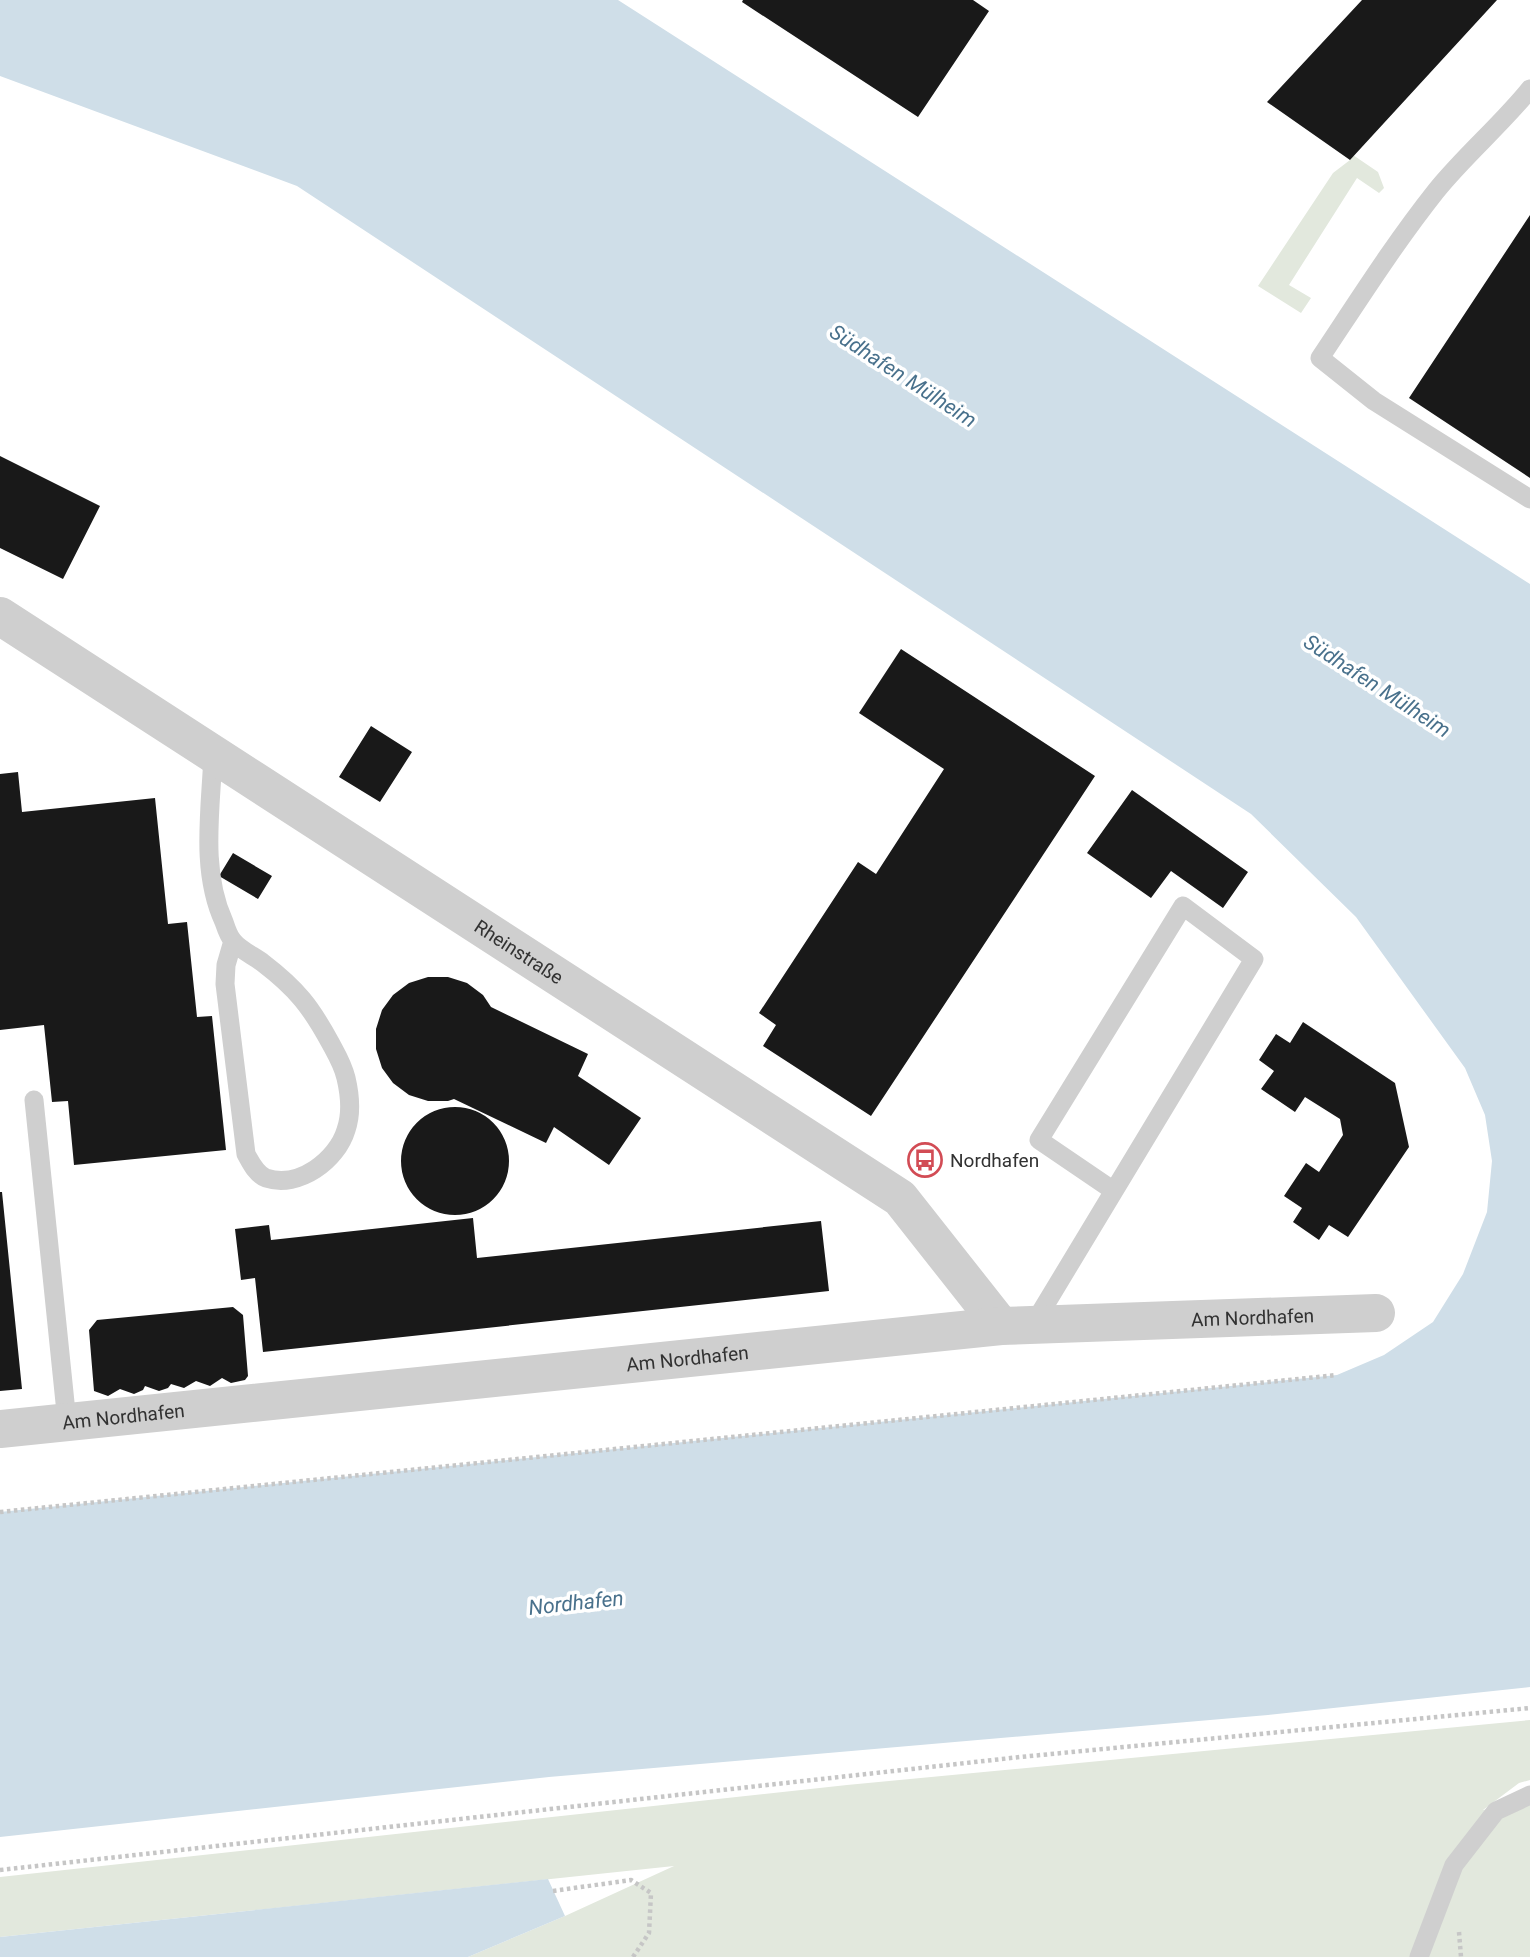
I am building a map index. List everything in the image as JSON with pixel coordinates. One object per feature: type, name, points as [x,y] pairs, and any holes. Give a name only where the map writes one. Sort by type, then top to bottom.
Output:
[{"type":"street","name":"Rheinstraße","points":[[0,616],[900,1198],[1017,1326]]},
{"type":"street","name":"Am Nordhafen","points":[[0,1429],[1017,1326],[1377,1313]]},
{"type":"lane","points":[[1530,89],[1509,115],[1437,190],[1399,239],[1320,358],[1374,401],[1530,499]]},
{"type":"lane","points":[[214,754],[208,850],[213,896],[233,941],[289,984],[312,1009],[345,1074],[350,1113],[346,1133],[316,1170],[291,1178],[265,1178],[254,1169],[246,1154],[225,984],[226,965],[233,941]]},
{"type":"lane","points":[[1017,1326],[1114,1191],[1254,959],[1183,906],[1039,1140],[1114,1191]]},
{"type":"lane","points":[[34,1100],[67,1422]]},
{"type":"lane","points":[[1419,1957],[1454,1865],[1496,1811],[1530,1795]]},
{"type":"path","points":[[0,1512],[1337,1375]]},
{"type":"path","points":[[0,1870],[1020,1757],[1530,1708]]},
{"type":"path","points":[[554,1891],[631,1880],[651,1893],[649,1933],[633,1957]]},
{"type":"shaded area","points":[[1353,155],[1378,172],[1384,188],[1379,193],[1357,178],[1289,285],[1311,298],[1301,313],[1258,286],[1333,173]]},
{"type":"shaded area","points":[[1530,1720],[1530,1780],[1519,1783],[1483,1810],[1530,1801],[1530,1957],[468,1957],[674,1866],[0,1937],[0,1877],[847,1785]]},
{"type":"water","name":"Südhafen Mülheim","points":[[0,0],[618,0],[1530,584],[1530,1687],[1268,1715],[549,1777],[0,1837],[0,1512],[1337,1375],[1384,1355],[1433,1322],[1463,1274],[1487,1212],[1492,1161],[1485,1115],[1465,1068],[1356,917],[1251,814],[297,186],[0,76]]},
{"type":"water","points":[[548,1879],[565,1916],[468,1957],[0,1957],[0,1937]]},
{"type":"building","points":[[973,0],[989,11],[918,117],[742,2]]},
{"type":"building","points":[[1362,0],[1497,0],[1350,160],[1267,102]]},
{"type":"building","points":[[1530,215],[1530,478],[1409,398]]},
{"type":"building","points":[[0,456],[100,506],[63,579],[0,548]]},
{"type":"building","points":[[901,649],[1095,776],[871,1116],[763,1046],[776,1025],[759,1013],[858,862],[876,874],[944,769],[859,713]]},
{"type":"building","points":[[371,726],[412,752],[380,802],[339,777]]},
{"type":"building","points":[[18,772],[22,812],[155,798],[168,924],[187,922],[197,1017],[212,1016],[226,1150],[74,1165],[68,1101],[52,1102],[44,1025],[0,1030],[0,774]]},
{"type":"building","points":[[1132,790],[1248,872],[1223,908],[1171,871],[1151,898],[1087,853]]},
{"type":"building","points":[[233,853],[272,876],[258,899],[219,876]]},
{"type":"building","points":[[428,977],[448,977],[467,983],[483,995],[491,1007],[588,1054],[578,1076],[641,1118],[609,1165],[554,1127],[546,1143],[454,1099],[428,1101],[409,1095],[393,1083],[382,1068],[376,1049],[376,1029],[382,1010],[393,995],[409,983]]},
{"type":"building","points":[[1303,1022],[1395,1083],[1409,1147],[1348,1237],[1329,1225],[1319,1240],[1293,1222],[1302,1208],[1284,1196],[1306,1163],[1319,1172],[1343,1135],[1340,1119],[1305,1097],[1295,1112],[1261,1089],[1274,1071],[1259,1060],[1276,1034],[1290,1043]]},
{"type":"building","points":[[455,1107],[476,1111],[493,1123],[505,1140],[509,1161],[505,1182],[493,1199],[476,1211],[455,1215],[434,1211],[417,1199],[405,1182],[401,1161],[405,1140],[417,1123],[434,1111]]},
{"type":"building","points":[[0,1192],[22,1389],[0,1391]]},
{"type":"building","points":[[473,1218],[477,1258],[821,1221],[829,1291],[263,1352],[255,1278],[241,1280],[235,1229],[269,1225],[271,1240]]},
{"type":"building","points":[[233,1307],[243,1315],[248,1376],[245,1380],[231,1383],[222,1378],[210,1386],[196,1381],[184,1388],[171,1384],[159,1391],[145,1386],[134,1394],[120,1389],[108,1396],[94,1391],[89,1330],[97,1320]]},
{"type":"place","name":"Nordhafen","points":[[925,1160]]}]
